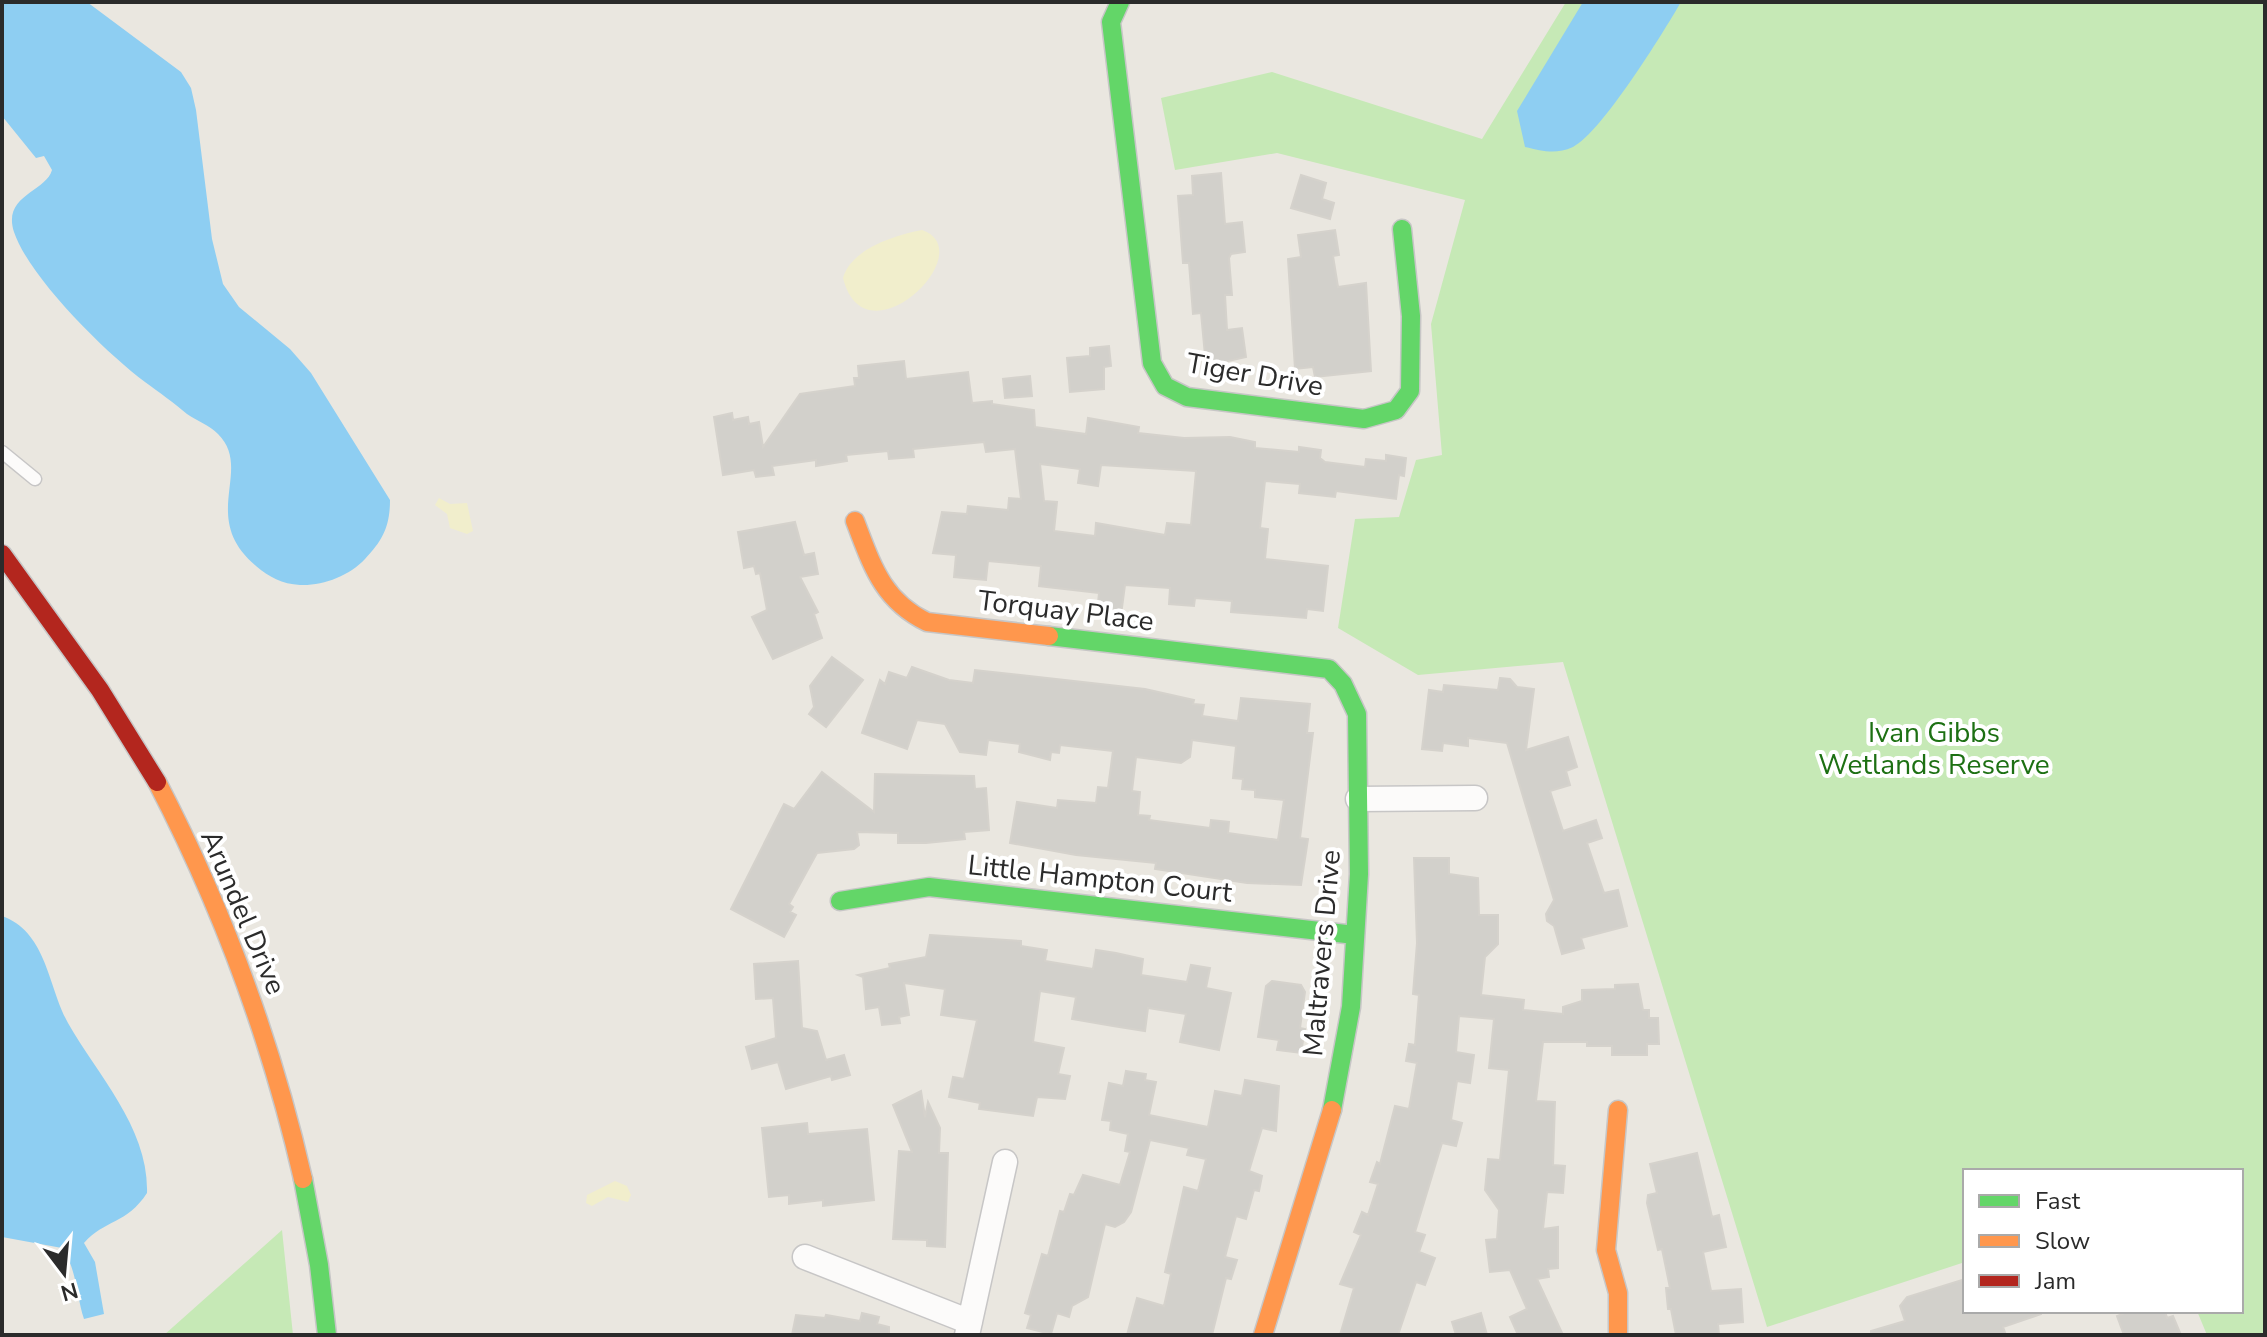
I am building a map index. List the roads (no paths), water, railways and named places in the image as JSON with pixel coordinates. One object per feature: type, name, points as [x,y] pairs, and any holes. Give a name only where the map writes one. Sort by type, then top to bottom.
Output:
[{"type":"street","name":"Tiger Drive","points":[[1120,2],[1111,22],[1112,37],[1152,363],[1165,386],[1187,397],[1364,419],[1396,410],[1410,391],[1411,316],[1402,229]]},
{"type":"street","name":"Torquay Place","points":[[855,521],[883,590],[900,611],[927,622],[1329,669]]},
{"type":"street","name":"Arundel Drive","points":[[2,554],[102,692],[154,776],[224,927],[261,1028],[287,1119],[309,1210],[327,1335]]},
{"type":"street","name":"Maltravers Drive","points":[[1263,1335],[1333,1108],[1351,1007],[1358,799],[1357,714],[1343,684],[1329,669]]},
{"type":"street","points":[[1358,799],[1475,798]]},
{"type":"street","name":"Little Hampton Court","points":[[840,901],[929,887],[1355,935]]},
{"type":"street","points":[[1618,1110],[1606,1250],[1618,1293],[1618,1335]]},
{"type":"street","points":[[805,1257],[969,1329],[1005,1162]]},
{"type":"lane","points":[[2,452],[35,479]]},
{"type":"water","points":[[2,2],[87,2],[181,72],[191,88],[212,239],[223,284],[239,307],[290,349],[311,373],[390,500],[389,518],[381,539],[365,559],[343,575],[326,582],[300,585],[276,579],[256,566],[239,548],[231,530],[228,512],[231,463],[228,448],[218,434],[187,414],[110,353],[52,292],[22,250],[14,232],[14,210],[52,170],[44,156],[36,158],[2,116]]},
{"type":"water","points":[[1583,2],[1681,2],[1615,103],[1585,138],[1573,147],[1560,151],[1525,147],[1517,111]]},
{"type":"water","points":[[2,916],[17,924],[37,947],[68,1023],[131,1125],[145,1169],[147,1193],[139,1203],[84,1243],[95,1262],[104,1314],[84,1319],[73,1273],[62,1248],[2,1237]]},
{"type":"park label","name":"Ivan Gibbs Wetlands Reserve","points":[[1934,748]]}]
